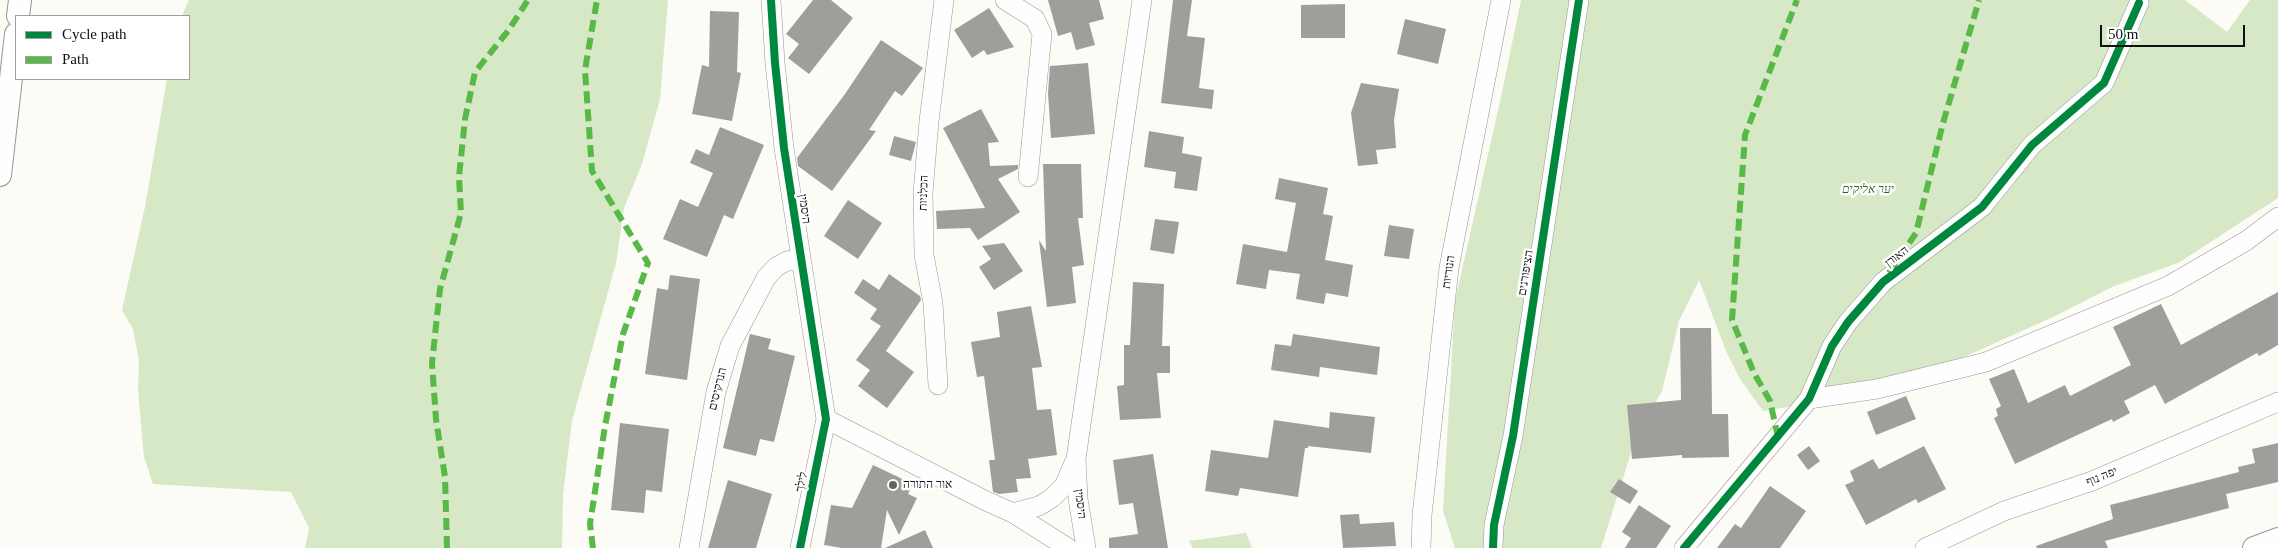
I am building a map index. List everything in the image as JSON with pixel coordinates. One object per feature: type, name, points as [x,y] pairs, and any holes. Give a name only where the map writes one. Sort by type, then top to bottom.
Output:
[{"type":"street","points":[[18,15],[20,0]]},
{"type":"street","name":"היסמין","points":[[771,0],[775,63],[784,148],[826,419]]},
{"type":"street","name":"הכלניות","points":[[938,386],[933,303],[924,255],[923,193],[929,121],[944,0]]},
{"type":"street","points":[[1005,0],[1035,19],[1042,34],[1028,177]]},
{"type":"street","name":"היסמין","points":[[1086,548],[1078,499],[1076,459],[1142,0]]},
{"type":"street","name":"הנוריות","points":[[1421,548],[1422,515],[1449,268],[1500,0]]},
{"type":"street","name":"הציפורנים","points":[[1493,548],[1494,525],[1512,436],[1579,0]]},
{"type":"street","name":"האורן","points":[[1684,548],[1809,399],[1832,346],[1842,330],[1883,282],[1982,206],[2032,145],[2104,83],[2139,3]]},
{"type":"street","points":[[0,175],[15,43]]},
{"type":"street","points":[[1809,399],[1878,389],[1986,362],[2168,286],[2246,241],[2278,217]]},
{"type":"street","name":"הנרקיסים","points":[[689,548],[716,392],[730,346],[766,278],[776,267],[787,261],[800,259]]},
{"type":"street","name":"יפה נוף","points":[[1925,548],[2004,511],[2092,481],[2278,402]]},
{"type":"street","points":[[826,419],[1013,513],[1068,548]]},
{"type":"street","name":"לילך","points":[[800,548],[826,419]]},
{"type":"street","name":"היסמין","points":[[1013,513],[1039,506],[1052,498],[1064,486],[1076,459]]},
{"type":"street","points":[[2254,548],[2278,539]]},
{"type":"green space","points":[[189,0],[668,0],[660,99],[642,164],[624,208],[616,263],[572,421],[563,494],[562,548],[305,548],[309,528],[291,492],[153,484],[144,457],[138,390],[139,360],[133,329],[122,310],[145,207],[167,80],[190,80],[190,15],[182,15]]},
{"type":"green space","name":"יער אליקים","points":[[1521,0],[2185,0],[2227,32],[2250,0],[2278,0],[2278,198],[2180,262],[2112,287],[2053,317],[1964,357],[1891,387],[1811,394],[1788,407],[1763,411],[1740,379],[1726,351],[1699,280],[1679,321],[1662,391],[1635,440],[1601,548],[1455,548],[1443,511],[1455,301]]},
{"type":"green space","points":[[1246,533],[1252,548],[1193,548],[1189,541]]},
{"type":"building","points":[[813,0],[831,0],[853,18],[809,74],[788,58],[799,44],[786,34]]},
{"type":"building","points":[[1048,0],[1099,0],[1104,19],[1089,23],[1095,45],[1076,50],[1071,32],[1058,36]]},
{"type":"building","points":[[1173,0],[1192,0],[1187,36],[1205,38],[1199,88],[1214,90],[1212,109],[1161,103]]},
{"type":"building","points":[[1345,4],[1345,38],[1301,38],[1301,5]]},
{"type":"building","points":[[989,8],[1014,47],[987,55],[984,50],[972,58],[954,30]]},
{"type":"building","points":[[710,11],[739,12],[737,72],[741,73],[732,121],[692,114],[702,65],[709,67]]},
{"type":"building","points":[[1405,19],[1446,29],[1438,64],[1397,54]]},
{"type":"building","points":[[881,40],[923,68],[902,96],[895,91],[869,130],[876,131],[832,191],[798,166],[797,158],[845,94]]},
{"type":"building","points":[[1088,63],[1095,134],[1051,138],[1048,93],[1050,66]]},
{"type":"building","points":[[1361,83],[1399,89],[1394,120],[1396,148],[1376,150],[1378,164],[1358,166],[1351,113]]},
{"type":"building","points":[[981,109],[999,142],[988,143],[990,166],[1018,165],[1018,169],[998,179],[1020,212],[978,240],[970,228],[937,229],[936,211],[985,208],[943,128]]},
{"type":"building","points":[[720,127],[764,145],[733,219],[724,215],[707,257],[663,239],[680,199],[698,207],[713,173],[690,163],[696,149],[709,155]]},
{"type":"building","points":[[1149,131],[1184,137],[1182,153],[1202,157],[1197,191],[1174,188],[1176,172],[1144,167]]},
{"type":"building","points":[[894,136],[916,142],[911,161],[889,155]]},
{"type":"building","points":[[1043,164],[1081,164],[1083,218],[1078,218],[1084,265],[1072,267],[1076,303],[1047,307],[1039,240],[1046,251]]},
{"type":"building","points":[[1279,178],[1328,188],[1323,214],[1333,216],[1325,260],[1353,265],[1348,297],[1326,293],[1324,304],[1296,299],[1300,274],[1269,270],[1266,289],[1236,284],[1243,244],[1287,252],[1296,203],[1275,199]]},
{"type":"building","points":[[848,200],[882,223],[858,259],[824,236]]},
{"type":"building","points":[[1155,219],[1179,222],[1174,254],[1150,250]]},
{"type":"building","points":[[1389,225],[1414,229],[1409,259],[1384,256]]},
{"type":"building","points":[[1004,243],[1023,271],[994,290],[979,267],[991,259],[982,246]]},
{"type":"building","points":[[889,274],[920,296],[921,300],[886,351],[914,372],[887,408],[858,386],[870,370],[856,360],[881,326],[870,319],[877,309],[854,293],[863,279],[879,290]]},
{"type":"building","points":[[670,275],[700,279],[687,380],[645,374],[657,288],[668,290]]},
{"type":"building","points":[[1133,282],[1164,284],[1162,346],[1170,346],[1170,373],[1157,373],[1161,418],[1120,420],[1117,386],[1124,385],[1124,345],[1130,345]]},
{"type":"building","points":[[2278,292],[2278,345],[2259,356],[2257,353],[2165,404],[2155,385],[2124,401],[2130,413],[2113,422],[2112,419],[2015,464],[1994,418],[1998,416],[1996,409],[2001,406],[1989,379],[2014,369],[2028,403],[2065,385],[2070,396],[2131,365],[2113,327],[2161,304],[2181,345]]},
{"type":"building","points":[[1031,306],[1042,367],[1032,368],[1037,410],[1051,409],[1057,455],[1028,459],[1031,478],[1016,479],[1018,492],[999,494],[993,492],[989,460],[995,460],[984,376],[977,377],[971,342],[1000,337],[997,312]]},
{"type":"building","points":[[1680,328],[1711,328],[1712,414],[1728,414],[1729,457],[1682,458],[1682,455],[1632,459],[1627,405],[1681,400]]},
{"type":"building","points":[[750,334],[771,339],[768,349],[795,356],[774,442],[760,439],[756,456],[723,448]]},
{"type":"building","points":[[1293,334],[1380,347],[1377,375],[1320,367],[1319,377],[1271,370],[1275,344],[1291,346]]},
{"type":"building","points":[[1906,396],[1916,419],[1876,435],[1867,412]]},
{"type":"building","points":[[1330,412],[1375,417],[1371,453],[1308,446],[1308,448],[1305,448],[1298,497],[1240,488],[1238,496],[1205,491],[1211,450],[1268,458],[1274,420],[1329,428]]},
{"type":"building","points":[[620,423],[669,429],[662,492],[646,490],[644,513],[611,510]]},
{"type":"building","points":[[2278,443],[2278,482],[2226,494],[2229,508],[2105,541],[2108,548],[2037,548],[2036,546],[2113,519],[2110,505],[2239,472],[2238,467],[2255,463],[2252,449]]},
{"type":"building","points":[[1809,446],[1820,461],[1808,470],[1797,455]]},
{"type":"building","points":[[1924,446],[1946,489],[1918,503],[1916,499],[1866,525],[1845,485],[1854,481],[1850,471],[1873,459],[1879,469]]},
{"type":"building","points":[[1153,454],[1168,548],[1109,548],[1109,538],[1138,534],[1133,503],[1119,505],[1113,460]]},
{"type":"building","points":[[873,465],[913,484],[908,494],[917,498],[899,535],[887,510],[881,548],[842,548],[824,545],[831,505],[852,508]]},
{"type":"building","points":[[1619,479],[1638,491],[1630,504],[1610,492]]},
{"type":"building","points":[[728,480],[772,494],[756,548],[708,548]]},
{"type":"building","points":[[1770,486],[1806,511],[1780,548],[1717,548],[1735,524],[1741,528]]},
{"type":"building","points":[[1639,505],[1671,526],[1656,548],[1625,548],[1631,538],[1622,532]]},
{"type":"building","points":[[1359,514],[1360,524],[1394,522],[1396,546],[1343,548],[1340,515]]},
{"type":"building","points":[[925,530],[933,548],[885,548]]},
{"type":"marked path","points":[[447,548],[445,477],[436,419],[432,363],[440,289],[461,213],[459,177],[465,119],[475,72],[508,31],[528,0]]},
{"type":"marked path","points":[[593,548],[590,524],[605,426],[623,334],[648,263],[592,171],[585,70],[597,0]]},
{"type":"marked path","points":[[1778,437],[1770,401],[1754,373],[1732,320],[1745,135],[1797,0]]},
{"type":"marked path","points":[[1889,273],[1916,233],[1943,123],[1979,0]]},
{"type":"cycle path","points":[[771,0],[775,63],[784,148],[826,419],[800,548]]},
{"type":"cycle path","points":[[1493,548],[1494,525],[1513,436],[1579,0]]},
{"type":"cycle path","points":[[1684,548],[1809,399],[1832,346],[1848,322],[1883,282],[1982,207],[2032,145],[2104,83],[2139,3]]},
{"type":"place","name":"אור התורה","points":[[893,485]]}]
